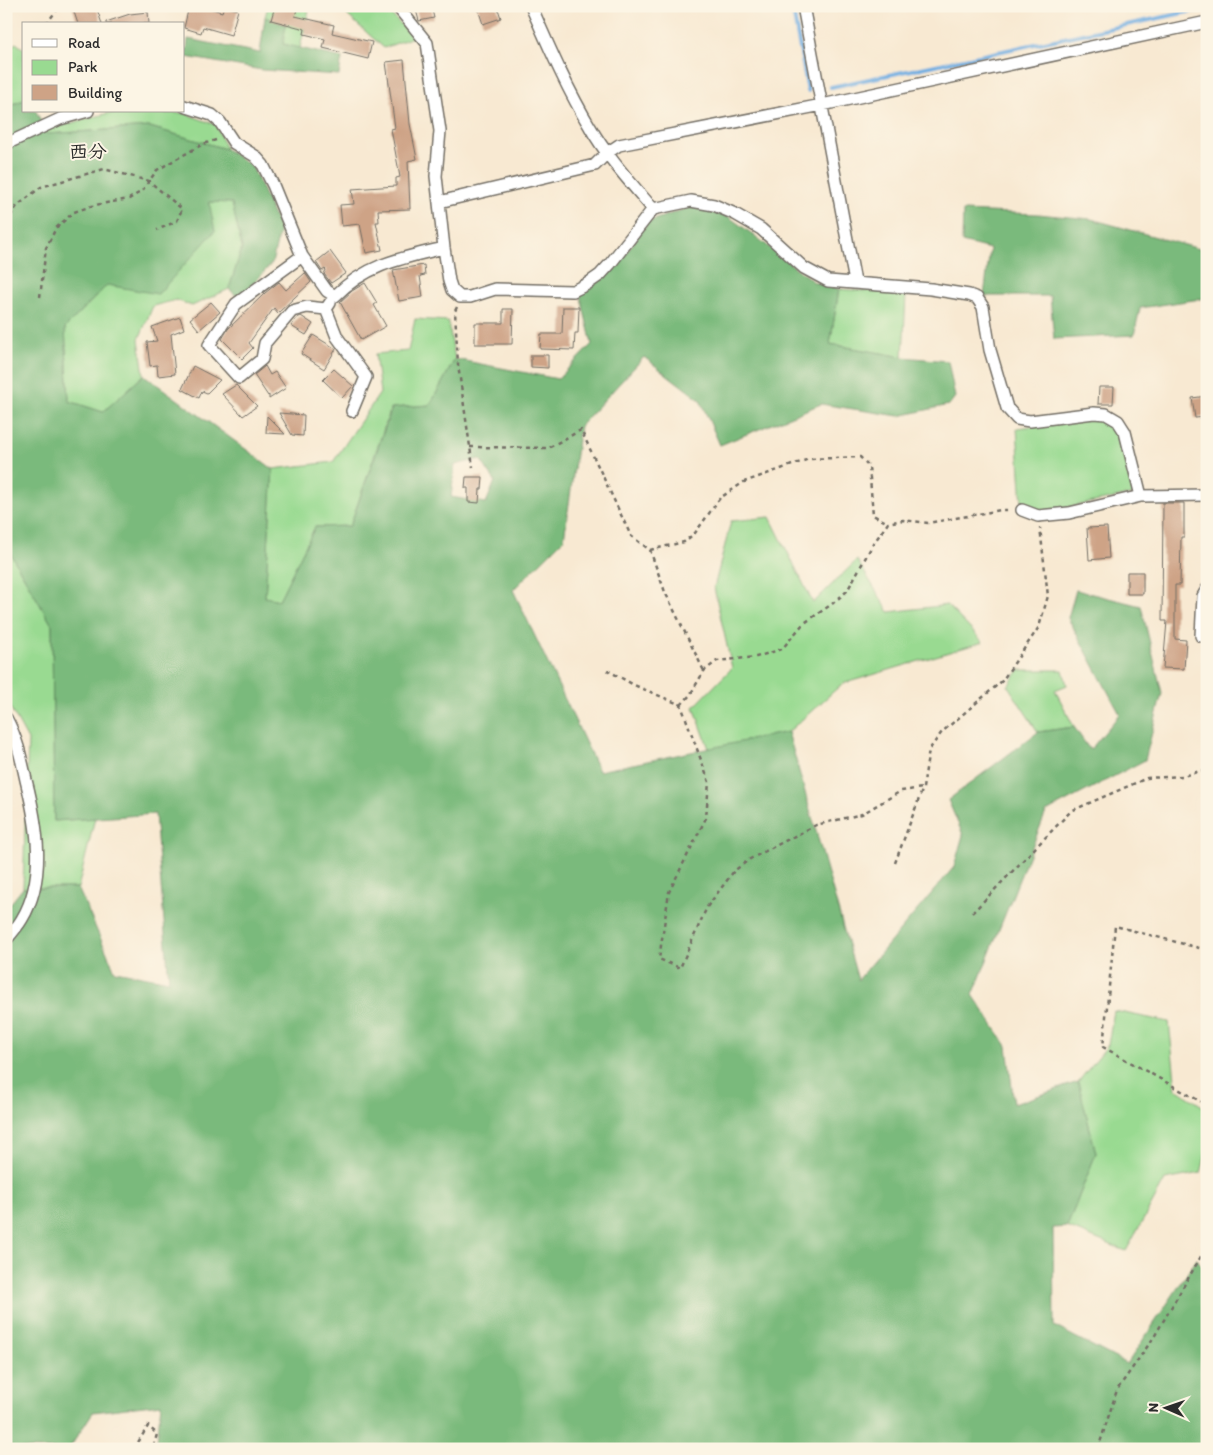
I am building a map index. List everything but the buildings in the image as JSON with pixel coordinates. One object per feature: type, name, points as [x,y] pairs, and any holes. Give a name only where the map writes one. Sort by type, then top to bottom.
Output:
[{"type":"street","points":[[397,6],[427,43],[440,131],[436,176],[444,248],[449,281],[452,290],[460,297],[470,297],[495,289],[573,291],[600,275],[653,209],[691,201],[714,205],[735,214],[761,229],[804,268],[828,281],[931,289],[969,294],[977,298],[984,307],[990,350],[1007,408],[1017,419],[1030,421],[1094,413],[1106,414],[1118,422],[1124,432],[1141,496]]},
{"type":"street","points":[[531,6],[551,52],[590,128],[653,209]]},
{"type":"street","points":[[803,6],[855,282]]},
{"type":"street","points":[[439,202],[595,165],[619,145],[822,105],[1207,22]]},
{"type":"street","points":[[185,106],[212,115],[220,122],[234,143],[255,156],[263,165],[302,256],[327,291],[335,296]]},
{"type":"street","points":[[6,144],[60,118],[84,112]]},
{"type":"street","points":[[326,309],[346,284],[372,268],[390,261],[444,248]]},
{"type":"street","points":[[302,256],[236,304],[209,345],[239,378],[262,359],[265,342],[292,311],[307,308],[326,309]]},
{"type":"street","points":[[326,309],[337,337],[366,377],[352,411]]},
{"type":"street","points":[[1022,510],[1038,516],[1069,513],[1141,496],[1207,495]]},
{"type":"street","points":[[1201,636],[1203,596],[1207,589]]},
{"type":"street","points":[[6,718],[15,734],[35,816],[38,859],[35,886],[23,918],[6,940]]},
{"type":"path","points":[[48,22],[60,6]]},
{"type":"path","points":[[40,297],[46,248],[56,228],[74,212],[95,205],[129,199],[142,192],[157,170],[203,144],[228,136]]},
{"type":"path","points":[[6,224],[17,206],[41,187],[104,169],[149,181],[182,209],[177,221],[157,230]]},
{"type":"path","points":[[460,297],[455,311],[458,356],[473,467]]},
{"type":"path","points":[[470,447],[548,448],[581,430],[631,536],[650,550],[665,592],[704,671]]},
{"type":"path","points":[[650,550],[684,542],[694,533],[720,498],[744,482],[809,459],[860,457],[868,466],[874,515],[888,523],[903,520],[928,523],[1001,510],[1022,510]]},
{"type":"path","points":[[895,863],[923,788],[929,750],[942,732],[1002,681],[1039,627],[1048,596],[1038,516]]},
{"type":"path","points":[[681,704],[690,695],[704,671],[717,661],[756,657],[782,649],[803,624],[847,591],[873,544],[888,523]]},
{"type":"path","points":[[607,670],[634,685],[681,704],[710,782],[706,818],[668,892],[659,959],[680,968],[707,907],[734,871],[750,859],[816,825],[862,814],[901,791],[923,788]]},
{"type":"path","points":[[972,913],[1070,811],[1147,778],[1183,776],[1207,769]]},
{"type":"path","points":[[1207,950],[1115,926],[1103,1047],[1207,1105]]},
{"type":"path","points":[[1098,1449],[1118,1390],[1154,1337],[1207,1246]]},
{"type":"path","points":[[134,1449],[148,1426],[157,1434],[153,1449]]},
{"type":"green space","points":[[268,6],[310,6],[300,48],[283,44],[265,17]]},
{"type":"green space","points":[[352,6],[383,6],[413,37],[384,48],[346,14]]},
{"type":"green space","points":[[265,17],[286,25],[283,44],[342,58],[339,75],[262,70],[186,57],[188,39],[260,53]]},
{"type":"green space","points":[[16,43],[22,48],[22,101],[6,106],[6,50]]},
{"type":"green space","points":[[22,101],[22,112],[36,112],[47,134],[150,127],[226,149],[252,166],[280,230],[272,263],[240,299],[229,289],[242,248],[232,203],[209,202],[215,231],[158,294],[107,285],[65,328],[69,401],[103,412],[144,375],[273,469],[265,597],[279,600],[315,527],[350,526],[392,408],[430,405],[455,359],[558,379],[592,344],[580,294],[615,269],[648,222],[690,207],[729,217],[814,282],[839,289],[830,344],[903,357],[948,361],[955,397],[949,405],[899,416],[821,404],[720,445],[700,400],[644,357],[580,426],[564,539],[513,590],[599,771],[788,732],[858,980],[954,867],[963,835],[948,800],[1038,732],[1074,727],[1090,750],[1120,714],[1068,618],[1076,590],[1141,606],[1162,693],[1145,760],[1046,812],[973,995],[1007,1046],[1014,1104],[1078,1082],[1096,1153],[1067,1227],[1053,1228],[1054,1326],[1127,1364],[1197,1259],[1207,1274],[1207,1449],[156,1449],[161,1404],[93,1412],[69,1449],[6,1449],[6,909],[23,888],[78,888],[115,971],[169,981],[155,814],[54,821],[52,625],[6,546],[6,107]],"holes":[[[480,459],[495,481],[486,503],[451,497],[455,465]]]},
{"type":"green space","points":[[109,113],[184,113],[216,125],[226,149],[150,127],[47,134],[45,130]]},
{"type":"green space","points":[[209,202],[232,203],[242,248],[229,289],[192,306],[176,300],[153,306],[139,339],[144,375],[103,412],[69,401],[65,328],[107,285]]},
{"type":"green space","points":[[963,211],[1037,214],[1091,219],[1207,251],[1207,298],[1140,308],[1134,335],[1054,339],[1050,296],[984,296],[990,249],[962,242]]},
{"type":"green space","points":[[839,289],[906,294],[903,357],[830,344]]},
{"type":"green space","points":[[415,319],[448,321],[455,359],[430,405],[391,408],[350,526],[315,527],[279,600],[265,597],[273,469],[333,462],[380,393],[375,354],[408,351]]},
{"type":"green space","points":[[1097,418],[1117,427],[1135,494],[1044,512],[1022,505],[1017,428]]},
{"type":"green space","points":[[770,517],[813,603],[857,560],[889,612],[947,605],[983,642],[842,684],[788,732],[709,749],[694,707],[732,668],[714,588],[731,521]]},
{"type":"green space","points":[[6,546],[52,625],[54,821],[95,818],[78,888],[23,888],[28,740],[6,700]]},
{"type":"green space","points":[[1019,670],[1063,670],[1067,685],[1055,690],[1074,727],[1038,732],[1008,686]]},
{"type":"green space","points":[[1114,1011],[1169,1022],[1176,1089],[1207,1109],[1207,1149],[1201,1173],[1165,1180],[1126,1251],[1067,1227],[1096,1153],[1078,1082],[1108,1045]]},
{"type":"waterway","points":[[792,6],[808,91]]},
{"type":"waterway","points":[[831,87],[1207,8]]},
{"type":"district","name":"西分","points":[[88,151]]}]
